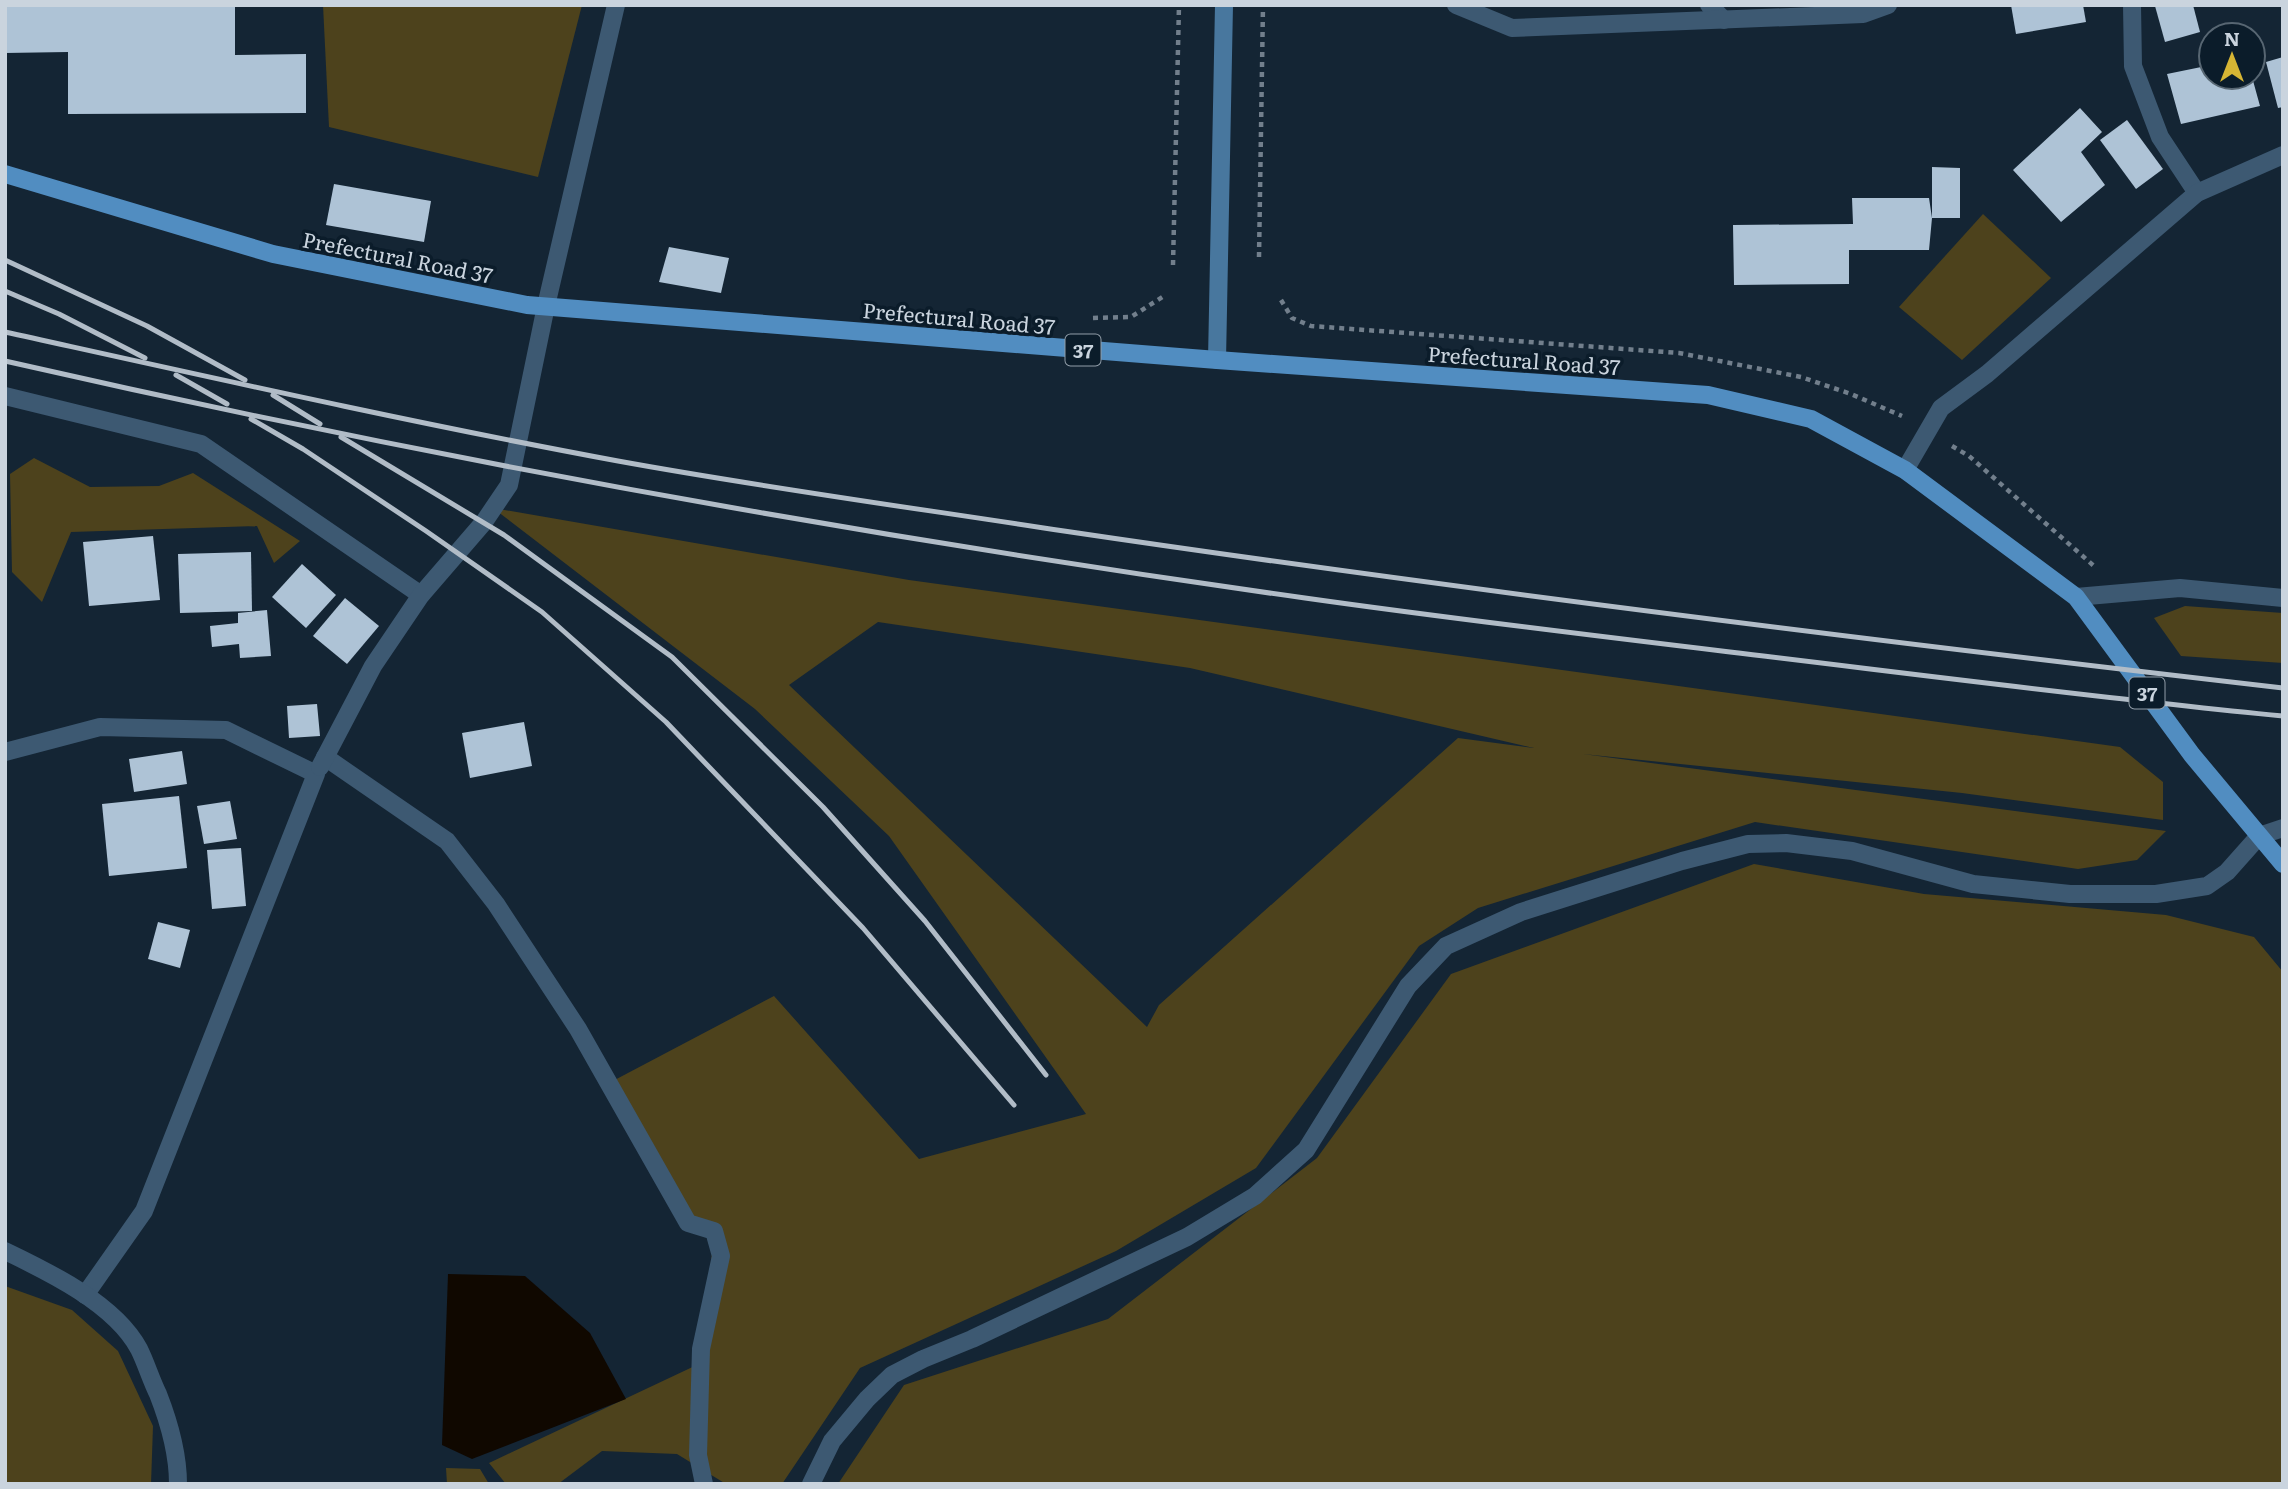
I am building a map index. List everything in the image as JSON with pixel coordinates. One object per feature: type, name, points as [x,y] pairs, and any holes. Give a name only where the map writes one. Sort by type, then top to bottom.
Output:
[{"type":"main road","name":"Prefectural Road 37","points":[[5,174],[273,254],[527,305],[1217,360],[1708,395],[1811,419],[1905,470],[2076,597],[2192,755],[2259,836]]},
{"type":"main road","name":"37","points":[[2259,836],[2283,864]]},
{"type":"street","points":[[85,1295],[144,1211],[316,774],[373,666],[421,595],[484,522],[509,485],[546,306],[616,5]]},
{"type":"street","points":[[1217,360],[1224,5]]},
{"type":"street","points":[[1709,5],[1724,20]]},
{"type":"street","points":[[1467,7],[1513,29],[1724,20],[1863,10],[1888,5]]},
{"type":"street","points":[[2132,5],[2133,66],[2160,137],[2197,193]]},
{"type":"street","points":[[1905,470],[1941,408],[1987,374],[2197,193],[2283,155]]},
{"type":"street","points":[[5,396],[201,444],[421,595]]},
{"type":"street","points":[[2076,597],[2180,588],[2283,598]]},
{"type":"street","points":[[5,752],[100,727],[226,730],[316,774]]},
{"type":"street","points":[[325,757],[447,841],[496,904],[578,1029],[688,1223],[715,1231],[721,1256],[701,1349],[698,1455],[704,1484]]},
{"type":"street","points":[[811,1484],[832,1441],[867,1399],[892,1376],[923,1359],[972,1339],[1187,1237],[1255,1196],[1306,1150],[1408,986],[1446,946],[1496,923],[1521,912],[1645,873],[1748,844],[1786,843],[1852,851],[1973,884],[2070,894],[2157,894],[2207,886],[2227,872],[2259,836],[2283,828]]},
{"type":"street","points":[[5,1251],[50,1272],[85,1295],[116,1321],[138,1348],[168,1419],[178,1484]]},
{"type":"path","points":[[1173,265],[1179,5]]},
{"type":"path","points":[[1259,257],[1263,5]]},
{"type":"shaded area","points":[[323,5],[582,5],[538,177],[329,127]]},
{"type":"shaded area","points":[[1983,214],[2051,278],[1962,360],[1899,307]]},
{"type":"shaded area","points":[[34,458],[90,487],[159,486],[193,473],[300,541],[274,563],[257,526],[71,532],[42,602],[12,572],[10,474]]},
{"type":"shaded area","points":[[493,508],[909,580],[2120,747],[2163,782],[2163,820],[1962,793],[1583,754],[2166,831],[2137,860],[2078,869],[1755,822],[1478,908],[1419,946],[1256,1168],[1116,1251],[860,1368],[782,1484],[726,1484],[677,1454],[602,1451],[558,1484],[506,1484],[489,1463],[701,1363],[714,1232],[676,1203],[609,1083],[774,996],[919,1159],[1086,1114],[889,836],[755,709]],"holes":[[[878,622],[1190,668],[1534,748],[1458,738],[1159,1005],[1147,1027],[789,685]]]},
{"type":"shaded area","points":[[2185,606],[2283,613],[2283,663],[2181,656],[2154,618]]},
{"type":"shaded area","points":[[1754,864],[1924,894],[2166,915],[2254,937],[2283,972],[2283,1484],[838,1484],[904,1385],[1108,1319],[1317,1158],[1451,974]]},
{"type":"shaded area","points":[[448,1274],[525,1276],[590,1333],[626,1399],[472,1459],[442,1445]]},
{"type":"shaded area","points":[[5,1286],[72,1310],[118,1351],[153,1426],[151,1484],[5,1484]]},
{"type":"shaded area","points":[[446,1468],[480,1469],[489,1484],[447,1484]]},
{"type":"building","points":[[5,5],[235,5],[235,55],[306,54],[306,113],[68,114],[68,52],[5,53]]},
{"type":"building","points":[[2011,5],[2083,5],[2086,22],[2016,34]]},
{"type":"building","points":[[2193,5],[2197,33],[2165,42],[2155,6]]},
{"type":"building","points":[[2283,57],[2283,107],[2278,108],[2267,62]]},
{"type":"building","points":[[2197,68],[2197,91],[2256,91],[2260,106],[2181,124],[2167,74]]},
{"type":"building","points":[[2080,108],[2102,132],[2081,152],[2105,185],[2061,222],[2013,170]]},
{"type":"building","points":[[2127,120],[2163,169],[2136,189],[2100,140]]},
{"type":"building","points":[[1932,167],[1960,168],[1960,218],[1932,218]]},
{"type":"building","points":[[334,184],[431,201],[424,242],[326,225]]},
{"type":"building","points":[[1852,198],[1929,198],[1932,218],[1929,250],[1849,250],[1849,284],[1734,285],[1733,225],[1853,224]]},
{"type":"building","points":[[669,247],[729,258],[721,293],[659,282]]},
{"type":"building","points":[[153,536],[160,600],[89,606],[83,542]]},
{"type":"building","points":[[251,552],[252,611],[180,613],[178,554]]},
{"type":"building","points":[[302,564],[336,595],[306,628],[272,597]]},
{"type":"building","points":[[345,598],[379,626],[347,664],[313,636]]},
{"type":"building","points":[[267,610],[271,656],[240,658],[239,644],[212,647],[210,626],[238,623],[238,613]]},
{"type":"building","points":[[317,704],[320,736],[289,738],[287,706]]},
{"type":"building","points":[[524,722],[532,766],[470,778],[462,733]]},
{"type":"building","points":[[182,751],[187,784],[134,792],[129,759]]},
{"type":"building","points":[[179,796],[187,868],[109,876],[102,804]]},
{"type":"building","points":[[230,801],[237,839],[204,844],[197,806]]},
{"type":"building","points":[[241,848],[246,906],[212,909],[207,850]]},
{"type":"building","points":[[158,922],[190,930],[180,968],[148,959]]},
{"type":"railway","points":[[5,260],[147,326],[245,380]]},
{"type":"railway","points":[[5,291],[59,314],[145,358]]},
{"type":"railway","points":[[5,332],[464,431],[618,461],[785,489],[1520,595],[2283,688]]},
{"type":"railway","points":[[5,361],[490,463],[978,549],[1464,619],[2006,686],[2283,716]]},
{"type":"railway","points":[[176,375],[227,404]]},
{"type":"railway","points":[[273,395],[320,424]]},
{"type":"railway","points":[[251,419],[303,449],[542,612],[666,722],[863,928],[1014,1105]]},
{"type":"railway","points":[[341,437],[504,535],[672,657],[823,807],[925,921],[1046,1075]]}]
